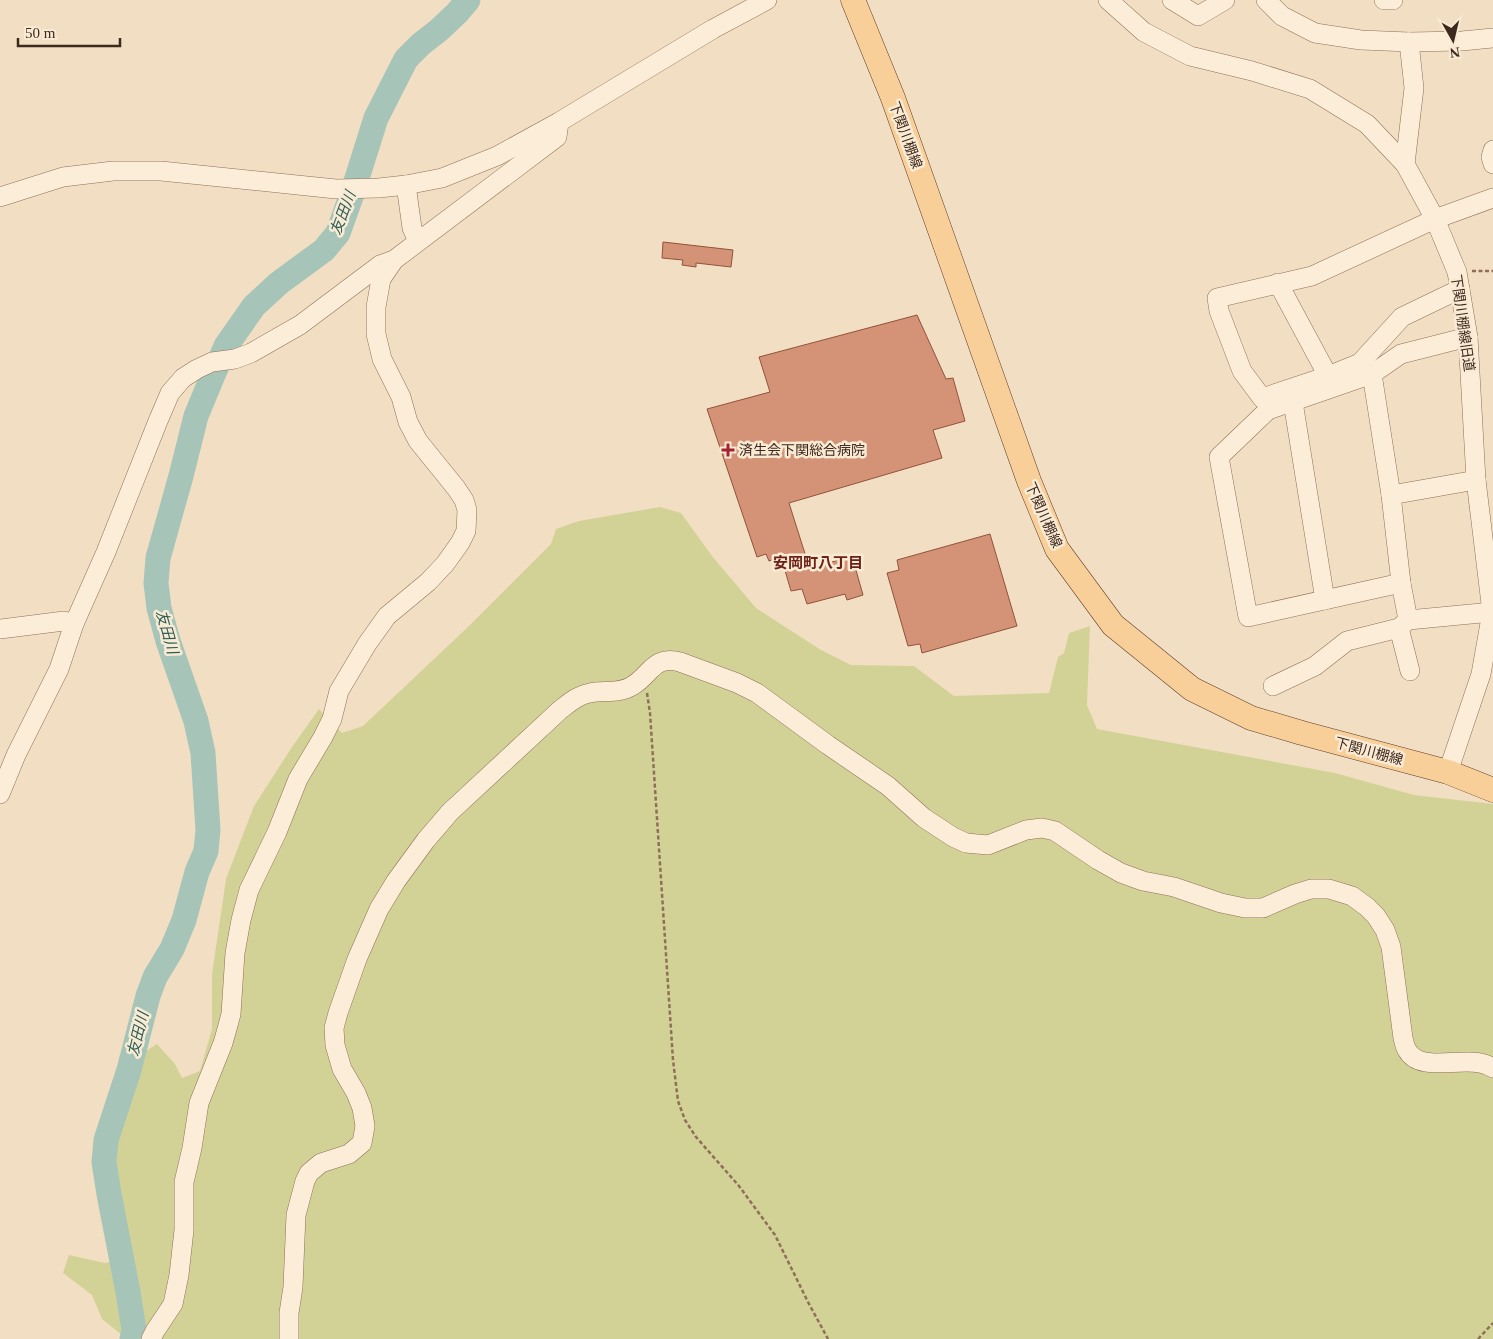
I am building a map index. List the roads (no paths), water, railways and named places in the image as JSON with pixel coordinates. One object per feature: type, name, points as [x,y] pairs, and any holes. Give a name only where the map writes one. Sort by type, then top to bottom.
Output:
[{"type":"main road","name":"下関川棚線","points":[[852,0],[893,98],[1029,481],[1058,549],[1113,625],[1192,690],[1251,718],[1448,772],[1493,790]]},
{"type":"street","points":[[0,197],[63,177],[114,171],[161,172],[336,189],[365,189],[406,185],[442,178],[497,156],[558,122],[713,29],[767,0]]},
{"type":"street","name":"下関川棚線旧道","points":[[1108,0],[1144,32],[1190,56],[1252,71],[1310,89],[1367,124],[1405,164],[1435,219],[1459,280],[1468,337],[1476,480],[1492,612],[1487,673],[1448,772]]},
{"type":"street","points":[[1172,0],[1198,16],[1226,0]]},
{"type":"street","points":[[1266,0],[1282,16],[1316,33],[1361,40],[1409,42],[1462,41],[1493,38]]},
{"type":"street","points":[[1384,0],[1393,0]]},
{"type":"street","points":[[1405,164],[1414,88],[1409,42]]},
{"type":"street","points":[[152,1339],[172,1304],[179,1275],[184,1230],[184,1182],[192,1148],[199,1103],[227,1029],[235,953],[249,890],[277,832],[298,779],[332,719],[340,691],[367,644],[387,616],[428,582],[445,564],[460,544],[466,531],[467,510],[464,500],[418,441],[408,422],[401,397],[382,359],[376,334],[376,307],[381,279],[394,260],[557,137],[558,122]]},
{"type":"street","points":[[1493,150],[1490,157],[1493,164]]},
{"type":"street","points":[[406,185],[412,228],[418,241]]},
{"type":"street","points":[[1459,280],[1402,316],[1360,363],[1262,398],[1242,371],[1219,311],[1217,298],[1312,276],[1435,219],[1493,198]]},
{"type":"street","points":[[0,794],[16,755],[59,669],[74,624],[106,552],[170,393],[183,378],[212,362],[235,359],[251,353],[300,325],[380,265],[394,260]]},
{"type":"street","points":[[1278,283],[1328,376]]},
{"type":"street","points":[[1401,583],[1248,617],[1219,457],[1268,410],[1372,374],[1401,354],[1468,337]]},
{"type":"street","points":[[1372,374],[1391,495],[1401,583],[1403,624],[1410,671]]},
{"type":"street","points":[[1292,402],[1325,600]]},
{"type":"street","points":[[1391,495],[1476,480]]},
{"type":"street","points":[[1273,686],[1315,666],[1347,641],[1403,624],[1492,612]]},
{"type":"street","points":[[0,629],[64,621],[74,624]]},
{"type":"street","points":[[289,1339],[296,1215],[305,1181],[308,1173],[321,1163],[349,1154],[362,1143],[365,1126],[362,1108],[342,1069],[334,1045],[334,1028],[357,959],[379,909],[406,867],[450,812],[560,710],[574,699],[589,693],[614,691],[631,687],[653,666],[662,661],[673,660],[737,683],[757,693],[888,786],[924,818],[952,837],[966,843],[988,845],[1026,830],[1042,828],[1055,831],[1121,873],[1143,881],[1174,887],[1221,903],[1245,908],[1263,908],[1311,889],[1329,889],[1352,896],[1376,916],[1385,930],[1391,947],[1403,1038],[1407,1051],[1424,1063],[1471,1061],[1489,1065],[1493,1068]]},
{"type":"waterway","name":"友田川","points":[[132,1339],[134,1330],[128,1292],[104,1162],[106,1140],[129,1070],[148,996],[155,977],[172,949],[184,920],[197,872],[206,851],[208,830],[203,753],[196,721],[168,641],[159,608],[156,583],[158,558],[196,416],[226,346],[254,306],[279,283],[324,250],[338,233],[376,118],[406,59],[457,13],[468,0]]},
{"type":"place","name":"済生会下関総合病院","points":[[728,450]]},
{"type":"district","name":"安岡町八丁目","points":[[818,563]]}]
